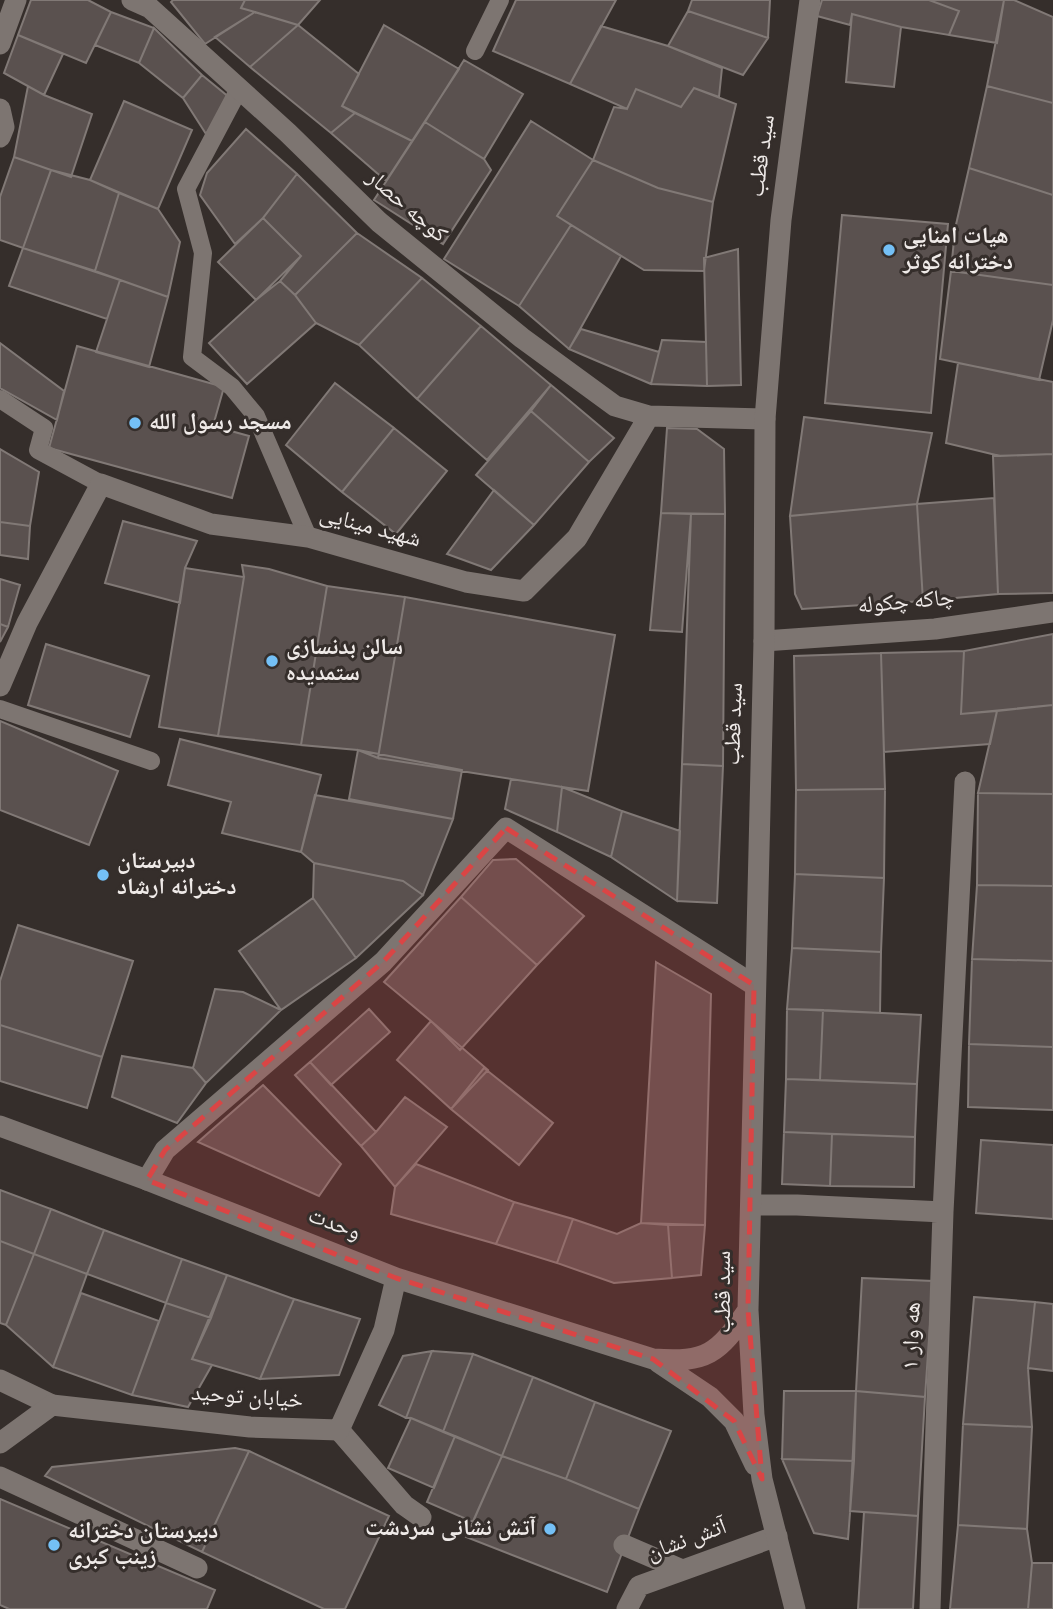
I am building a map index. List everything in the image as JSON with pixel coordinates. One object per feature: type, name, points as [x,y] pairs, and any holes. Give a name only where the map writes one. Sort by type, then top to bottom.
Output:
[{"type":"street","points":[[0,44],[16,0]]},
{"type":"street","name":"سید قطب","points":[[762,1479],[754,1415],[748,1310],[764,641],[765,419],[781,220],[810,0]]},
{"type":"street","name":"کوچه حصار","points":[[146,3],[379,222],[522,338],[615,406],[649,416]]},
{"type":"street","points":[[0,109],[4,127],[0,137]]},
{"type":"street","points":[[649,416],[765,419]]},
{"type":"street","name":"شهید مینایی","points":[[101,484],[211,524],[309,537],[466,582],[524,591],[577,538],[649,416]]},
{"type":"street","points":[[0,686],[27,623],[101,484]]},
{"type":"street","name":"چاکه چکوله","points":[[764,641],[936,629],[1053,612]]},
{"type":"street","name":"هه وار ۱","points":[[930,1609],[943,1212],[965,782]]},
{"type":"street","points":[[147,1180],[165,1150],[383,962],[506,828],[754,985]]},
{"type":"street","name":"وحدت","points":[[0,1126],[147,1180],[396,1278],[653,1359]]},
{"type":"street","points":[[751,1205],[943,1212]]},
{"type":"street","points":[[396,1278],[384,1330],[339,1430],[404,1505],[421,1517]]},
{"type":"street","points":[[653,1359],[678,1361],[700,1357],[723,1342],[748,1310]]},
{"type":"street","points":[[653,1359],[710,1397],[734,1420],[762,1479],[795,1609]]},
{"type":"street","name":"خیابان توحید","points":[[0,1380],[52,1405],[250,1426],[339,1430]]},
{"type":"street","points":[[0,1443],[52,1405]]},
{"type":"street","points":[[0,1477],[197,1568]]},
{"type":"street","name":"آتش نشان","points":[[627,1609],[639,1586],[777,1536]]},
{"type":"street","points":[[624,1545],[682,1570]]},
{"type":"lane","points":[[475,51],[500,0]]},
{"type":"lane","points":[[239,89],[186,188],[203,253],[192,357],[232,387],[256,416],[309,537]]},
{"type":"lane","points":[[0,399],[44,428],[38,450],[101,484]]},
{"type":"lane","points":[[0,709],[151,761]]},
{"type":"highlighted area","points":[[506,828],[754,985],[748,1310],[762,1479],[734,1421],[653,1359],[396,1278],[147,1180],[165,1150],[383,962]]},
{"type":"building","points":[[31,0],[88,0],[111,12],[86,63],[18,35]]},
{"type":"building","points":[[245,0],[241,8],[255,12],[205,44],[171,2]]},
{"type":"building","points":[[245,0],[320,0],[298,25],[241,8]]},
{"type":"building","points":[[516,0],[616,0],[570,84],[493,51]]},
{"type":"building","points":[[692,0],[770,0],[768,38],[688,11]]},
{"type":"building","points":[[822,0],[929,0],[959,11],[949,35],[901,27],[852,14],[850,25],[817,16]]},
{"type":"building","points":[[929,0],[1004,0],[997,43],[949,35],[959,11]]},
{"type":"building","points":[[1004,0],[1014,0],[1053,17],[1053,103],[987,86]]},
{"type":"building","points":[[688,11],[768,38],[743,75],[668,46]]},
{"type":"building","points":[[111,12],[154,28],[139,63],[95,45]]},
{"type":"building","points":[[255,12],[298,25],[250,67],[215,37]]},
{"type":"building","points":[[852,14],[901,27],[894,87],[846,82]]},
{"type":"building","points":[[298,25],[359,74],[342,106],[355,113],[331,133],[250,67]]},
{"type":"building","points":[[384,25],[459,69],[412,141],[342,106]]},
{"type":"building","points":[[601,26],[668,46],[722,68],[719,97],[694,88],[681,107],[636,89],[627,109],[570,84]]},
{"type":"building","points":[[154,28],[202,75],[183,98],[139,63]]},
{"type":"building","points":[[18,35],[63,54],[44,95],[4,73]]},
{"type":"building","points":[[464,60],[523,94],[484,159],[425,122]]},
{"type":"building","points":[[202,75],[230,98],[206,134],[183,98]]},
{"type":"building","points":[[28,86],[92,114],[71,177],[14,157]]},
{"type":"building","points":[[987,86],[1053,103],[1053,195],[969,168]]},
{"type":"building","points":[[694,88],[736,104],[713,202],[658,188],[593,160],[614,107],[627,109],[636,89],[681,107]]},
{"type":"building","points":[[124,101],[192,130],[158,209],[90,180]]},
{"type":"building","points":[[355,113],[412,141],[386,181],[331,133]]},
{"type":"building","points":[[531,121],[593,160],[557,216],[571,225],[519,306],[444,259]]},
{"type":"building","points":[[425,122],[484,159],[491,170],[443,244],[374,200]]},
{"type":"building","points":[[246,129],[297,174],[263,218],[235,244],[200,195],[207,173]]},
{"type":"building","points":[[14,157],[51,170],[23,248],[0,240],[0,197]]},
{"type":"building","points":[[593,160],[658,188],[713,202],[704,271],[644,270],[557,216]]},
{"type":"building","points":[[969,168],[1053,195],[1053,285],[951,271],[955,229]]},
{"type":"building","points":[[51,170],[90,180],[119,193],[95,271],[23,248]]},
{"type":"building","points":[[297,174],[357,233],[295,295],[280,281],[301,256],[263,218]]},
{"type":"building","points":[[119,193],[158,209],[180,242],[168,297],[95,271]]},
{"type":"building","points":[[842,215],[948,224],[931,413],[825,403]]},
{"type":"building","points":[[263,218],[301,256],[256,300],[218,262]]},
{"type":"building","points":[[571,225],[621,256],[569,349],[519,306]]},
{"type":"building","points":[[357,233],[422,278],[359,345],[316,323],[295,295]]},
{"type":"building","points":[[23,248],[120,280],[107,319],[9,286]]},
{"type":"building","points":[[738,249],[741,385],[707,386],[704,258]]},
{"type":"building","points":[[951,271],[1053,285],[1053,320],[1039,380],[940,359]]},
{"type":"building","points":[[422,278],[481,326],[417,399],[359,345]]},
{"type":"building","points":[[120,280],[168,297],[149,367],[96,352]]},
{"type":"building","points":[[280,281],[295,295],[316,323],[247,384],[209,343]]},
{"type":"building","points":[[481,326],[551,385],[487,460],[417,399]]},
{"type":"building","points":[[581,329],[659,352],[651,384],[569,349]]},
{"type":"building","points":[[662,340],[706,342],[707,386],[651,384]]},
{"type":"building","points":[[0,343],[64,391],[57,420],[0,388]]},
{"type":"building","name":"مسجد رسول الله","points":[[77,346],[224,387],[213,426],[249,436],[232,498],[49,448]]},
{"type":"building","points":[[958,363],[1053,382],[1053,454],[1000,456],[946,443]]},
{"type":"building","points":[[335,383],[394,428],[342,492],[286,445]]},
{"type":"building","points":[[551,385],[614,438],[589,462],[531,411]]},
{"type":"building","points":[[531,411],[589,462],[534,525],[476,475]]},
{"type":"building","points":[[804,417],[932,433],[917,504],[790,516]]},
{"type":"building","points":[[394,428],[447,471],[396,534],[342,492]]},
{"type":"building","points":[[667,428],[697,429],[724,449],[725,514],[661,513]]},
{"type":"building","points":[[0,449],[39,472],[30,526],[0,522]]},
{"type":"building","points":[[1053,454],[1053,593],[998,594],[993,456]]},
{"type":"building","points":[[494,490],[534,525],[491,570],[447,554]]},
{"type":"building","points":[[994,498],[998,594],[923,601],[917,504]]},
{"type":"building","points":[[917,504],[923,601],[802,609],[795,594],[790,516]]},
{"type":"building","points":[[661,513],[691,514],[682,632],[650,630]]},
{"type":"building","points":[[691,514],[725,514],[723,766],[682,764]]},
{"type":"building","points":[[123,521],[197,541],[185,568],[180,603],[105,583]]},
{"type":"building","points":[[0,522],[30,526],[28,559],[0,555]]},
{"type":"building","name":"سالن بدنسازی ستمدیده","points":[[242,565],[269,569],[327,586],[301,745],[218,736],[244,577]]},
{"type":"building","points":[[185,568],[244,577],[218,736],[159,727]]},
{"type":"building","points":[[0,579],[20,585],[8,627],[0,624]]},
{"type":"building","points":[[327,586],[405,597],[378,758],[358,750],[301,745]]},
{"type":"building","points":[[405,597],[615,635],[588,791],[378,758]]},
{"type":"building","points":[[0,624],[8,627],[0,642]]},
{"type":"building","points":[[1053,634],[1053,705],[961,714],[964,651]]},
{"type":"building","points":[[46,644],[149,676],[130,737],[28,705]]},
{"type":"building","points":[[964,651],[961,714],[997,711],[990,744],[884,752],[881,653]]},
{"type":"building","points":[[881,653],[885,789],[796,790],[794,656]]},
{"type":"building","points":[[1053,705],[1053,794],[978,793],[997,711]]},
{"type":"building","points":[[0,721],[118,771],[89,845],[0,810]]},
{"type":"building","points":[[180,739],[321,775],[301,852],[222,833],[231,802],[168,785]]},
{"type":"building","points":[[358,750],[462,770],[453,819],[349,799]]},
{"type":"building","points":[[682,764],[723,766],[717,903],[677,901]]},
{"type":"building","points":[[511,779],[562,787],[557,832],[505,809]]},
{"type":"building","points":[[562,787],[622,811],[611,857],[557,832]]},
{"type":"building","points":[[885,789],[884,878],[795,874],[796,790]]},
{"type":"building","points":[[978,793],[1053,794],[1053,886],[977,885]]},
{"type":"building","points":[[315,795],[453,819],[423,895],[403,881],[314,863],[301,852]]},
{"type":"building","points":[[622,811],[680,831],[677,901],[611,857]]},
{"type":"building","points":[[516,859],[584,916],[537,965],[461,897],[493,860]]},
{"type":"building","points":[[314,863],[403,881],[423,895],[356,958],[313,898]]},
{"type":"building","points":[[795,874],[884,878],[881,952],[792,948]]},
{"type":"building","points":[[977,885],[1053,886],[1053,961],[972,959]]},
{"type":"building","points":[[461,897],[537,965],[460,1050],[431,1021],[384,982]]},
{"type":"building","points":[[313,898],[356,958],[281,1010],[239,951]]},
{"type":"building","points":[[18,925],[133,961],[102,1057],[0,1025],[0,981]]},
{"type":"building","points":[[792,948],[881,952],[880,1013],[787,1009]]},
{"type":"building","points":[[972,959],[1053,961],[1053,1047],[969,1044]]},
{"type":"building","points":[[656,962],[711,994],[705,1225],[641,1223]]},
{"type":"building","points":[[215,989],[243,992],[281,1010],[206,1083],[193,1068]]},
{"type":"building","points":[[369,1009],[390,1032],[331,1085],[310,1062]]},
{"type":"building","points":[[787,1009],[823,1010],[820,1080],[786,1079]]},
{"type":"building","points":[[823,1010],[921,1015],[917,1084],[820,1080]]},
{"type":"building","points":[[431,1021],[488,1070],[451,1109],[397,1060]]},
{"type":"building","points":[[0,1025],[102,1057],[87,1108],[0,1081]]},
{"type":"building","points":[[969,1044],[1053,1047],[1053,1110],[968,1107]]},
{"type":"building","points":[[122,1056],[193,1068],[206,1083],[177,1123],[112,1097]]},
{"type":"building","points":[[310,1062],[376,1132],[361,1146],[295,1075]]},
{"type":"building","points":[[484,1068],[553,1123],[519,1165],[451,1109]]},
{"type":"building","points":[[786,1079],[917,1084],[915,1137],[784,1132]]},
{"type":"building","points":[[263,1085],[341,1164],[319,1196],[198,1142]]},
{"type":"building","points":[[405,1097],[447,1127],[395,1187],[361,1146]]},
{"type":"building","points":[[784,1132],[832,1134],[830,1186],[782,1184]]},
{"type":"building","points":[[832,1134],[915,1137],[914,1187],[830,1186]]},
{"type":"building","points":[[981,1140],[1053,1145],[1053,1219],[976,1213]]},
{"type":"building","points":[[416,1164],[514,1202],[496,1244],[391,1214],[395,1187]]},
{"type":"building","points":[[0,1190],[51,1209],[34,1254],[0,1241]]},
{"type":"building","points":[[514,1202],[573,1219],[557,1263],[496,1244]]},
{"type":"building","points":[[51,1209],[104,1230],[87,1274],[34,1254]]},
{"type":"building","points":[[573,1219],[617,1234],[641,1223],[668,1225],[672,1278],[614,1283],[557,1263]]},
{"type":"building","points":[[668,1225],[705,1225],[701,1275],[672,1278]]},
{"type":"building","points":[[104,1230],[182,1259],[166,1303],[87,1274]]},
{"type":"building","points":[[0,1241],[34,1254],[6,1325],[0,1323]]},
{"type":"building","points":[[34,1254],[87,1274],[53,1367],[6,1325]]},
{"type":"building","points":[[182,1259],[227,1275],[211,1318],[166,1303]]},
{"type":"building","points":[[227,1275],[294,1299],[260,1379],[192,1359]]},
{"type":"building","points":[[862,1278],[933,1281],[925,1397],[856,1391]]},
{"type":"building","points":[[81,1293],[159,1321],[132,1395],[53,1367]]},
{"type":"building","points":[[974,1297],[1035,1302],[1028,1368],[1032,1427],[963,1424]]},
{"type":"building","points":[[294,1299],[360,1319],[339,1375],[260,1379]]},
{"type":"building","points":[[1035,1302],[1053,1304],[1053,1371],[1028,1368]]},
{"type":"building","points":[[166,1303],[211,1318],[192,1359],[212,1365],[188,1407],[132,1395]]},
{"type":"building","points":[[432,1351],[473,1354],[443,1432],[406,1418]]},
{"type":"building","points":[[432,1351],[406,1418],[379,1405],[403,1356]]},
{"type":"building","points":[[473,1354],[533,1377],[502,1456],[443,1432]]},
{"type":"building","points":[[533,1377],[595,1402],[566,1479],[502,1456]]},
{"type":"building","points":[[784,1391],[856,1391],[854,1461],[782,1459]]},
{"type":"building","points":[[856,1391],[925,1397],[918,1516],[850,1511]]},
{"type":"building","points":[[595,1402],[671,1431],[639,1509],[566,1479]]},
{"type":"building","points":[[411,1418],[455,1436],[434,1488],[388,1468]]},
{"type":"building","points":[[963,1424],[1032,1427],[1027,1529],[958,1525]]},
{"type":"building","points":[[455,1436],[502,1456],[473,1522],[427,1502]]},
{"type":"building","points":[[235,1448],[249,1451],[202,1552],[45,1476],[52,1467]]},
{"type":"building","points":[[249,1451],[389,1516],[345,1609],[324,1609],[202,1552]]},
{"type":"building","name":"آتش نشانی سردشت","points":[[502,1456],[639,1509],[607,1592],[466,1537]]},
{"type":"building","points":[[782,1459],[854,1461],[848,1539],[814,1533]]},
{"type":"building","name":"دبیرستان دخترانه زینب کبری","points":[[0,1499],[215,1590],[207,1609],[9,1609],[0,1605]]},
{"type":"building","points":[[864,1512],[918,1516],[913,1609],[858,1609]]},
{"type":"building","points":[[958,1525],[1027,1529],[1032,1563],[1028,1609],[950,1609]]},
{"type":"building","points":[[1032,1563],[1053,1563],[1053,1609],[1028,1609]]},
{"type":"place","name":"هیات امنایی دخترانه کوثر","points":[[889,250]]},
{"type":"place","name":"مسجد رسول الله","points":[[135,423]]},
{"type":"place","name":"سالن بدنسازی ستمدیده","points":[[272,661]]},
{"type":"place","name":"دبیرستان دخترانه ارشاد","points":[[103,875]]},
{"type":"place","name":"آتش نشانی سردشت","points":[[550,1529]]},
{"type":"place","name":"دبیرستان دخترانه زینب کبری","points":[[54,1545]]}]
